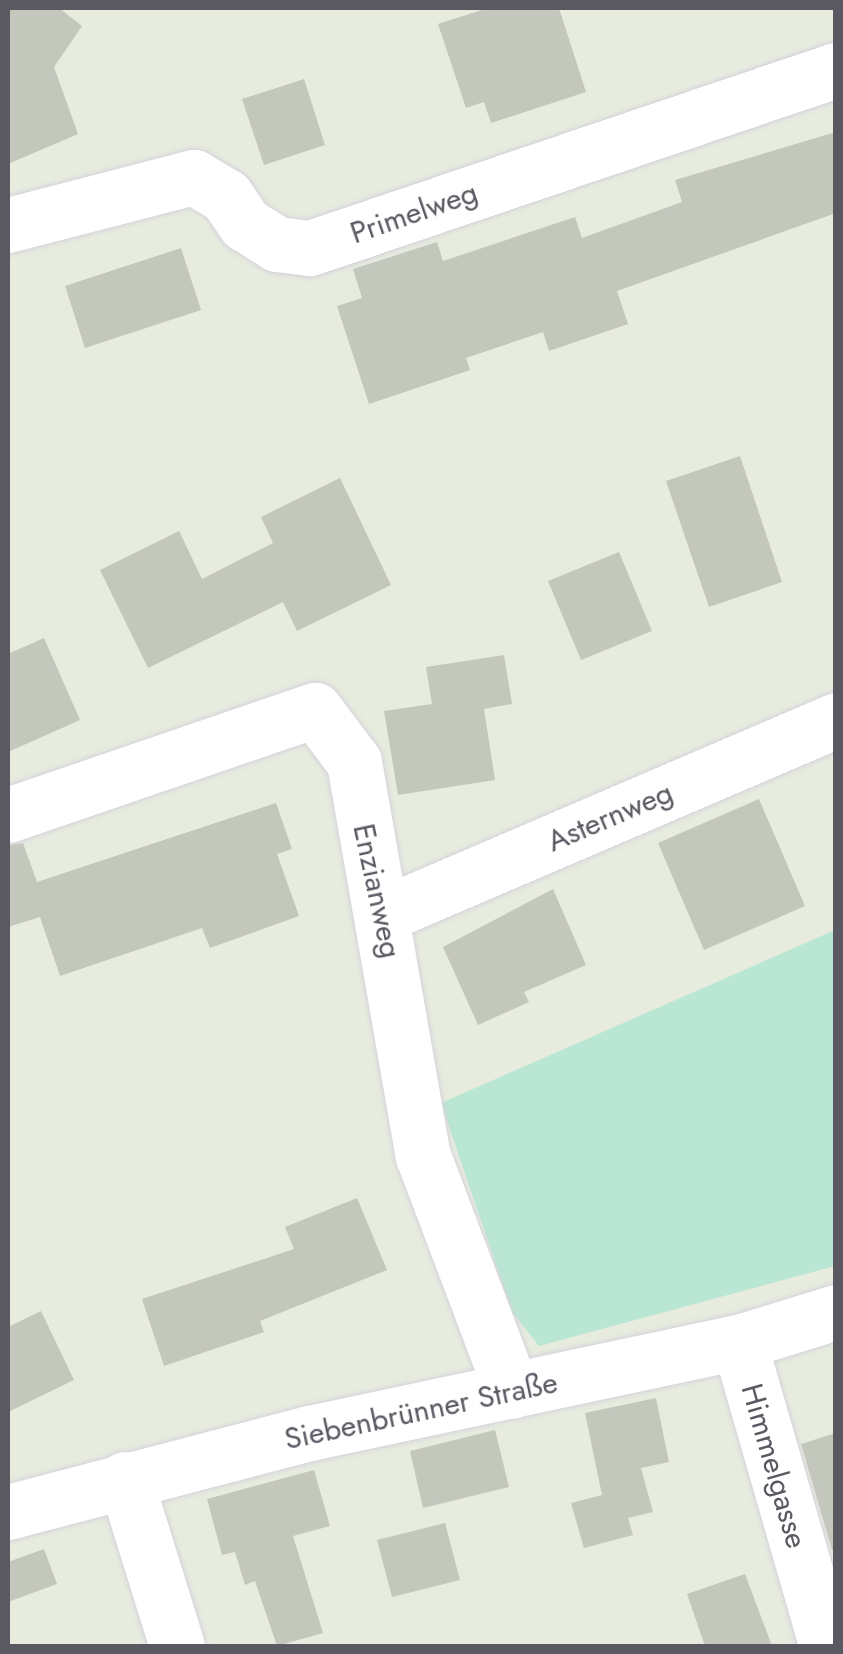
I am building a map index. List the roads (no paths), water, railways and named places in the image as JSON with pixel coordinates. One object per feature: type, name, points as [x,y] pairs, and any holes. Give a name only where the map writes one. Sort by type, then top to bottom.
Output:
[{"type":"street","name":"Primelweg","points":[[8,225],[194,177],[226,196],[245,224],[278,244],[310,248],[836,70]]},
{"type":"street","name":"Enzianweg","points":[[8,815],[316,710],[354,762],[365,852],[384,914],[423,1156],[512,1391]]},
{"type":"street","name":"Asternweg","points":[[384,914],[836,720]]},
{"type":"street","name":"Siebenbrünner Straße","points":[[8,1512],[124,1479],[739,1342],[836,1312]]},
{"type":"street","name":"Himmelgasse","points":[[739,1342],[826,1646]]},
{"type":"street","points":[[124,1479],[177,1646]]}]
